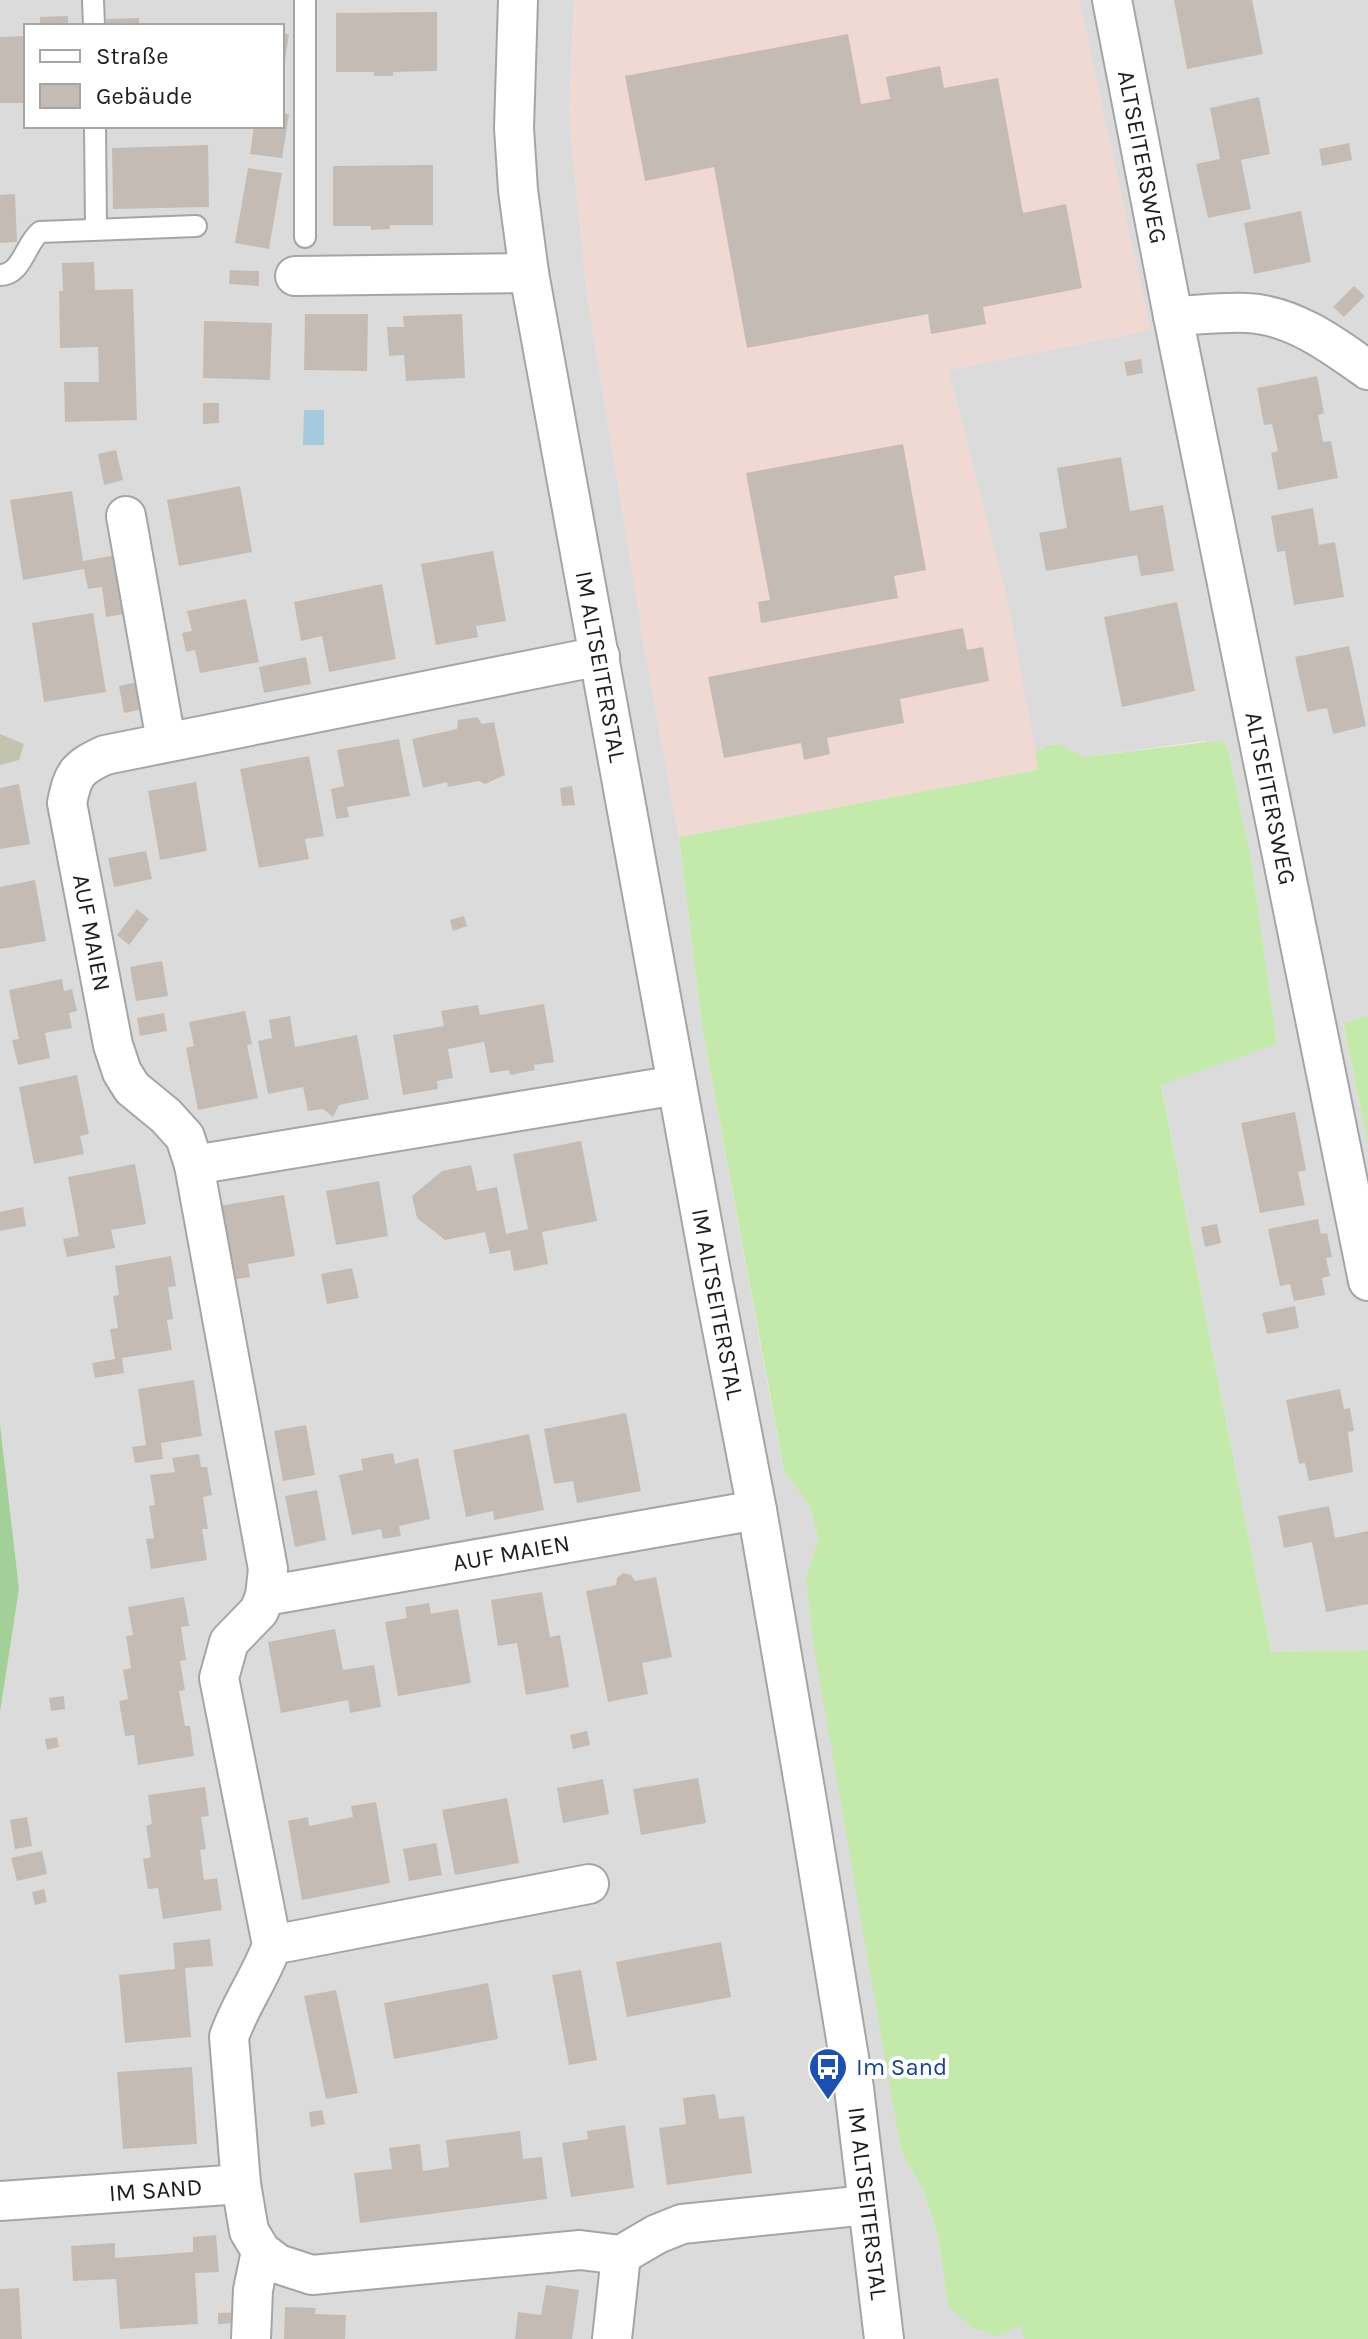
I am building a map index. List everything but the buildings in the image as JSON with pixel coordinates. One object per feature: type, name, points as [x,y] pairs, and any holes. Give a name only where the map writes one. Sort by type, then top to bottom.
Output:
[{"type":"street","name":"IM ALTSEITERSTAL","points":[[518,0],[514,128],[518,190],[529,273],[757,1510],[851,2073],[884,2339]]},
{"type":"street","name":"ALTSEITERSWEG","points":[[1112,0],[1368,1281]]},
{"type":"street","points":[[295,276],[529,273]]},
{"type":"street","points":[[1173,316],[1249,313],[1289,322],[1331,343],[1368,370]]},
{"type":"street","points":[[126,516],[166,741]]},
{"type":"street","name":"AUF MAIEN","points":[[600,656],[105,755],[81,766],[71,780],[67,803],[113,1045],[122,1072],[132,1088],[166,1116],[185,1137],[194,1165],[268,1569],[265,1596],[757,1510]]},
{"type":"street","points":[[194,1165],[677,1085]]},
{"type":"street","points":[[265,1596],[259,1611],[229,1642],[219,1678],[272,1945],[229,2037],[241,2184],[249,2231],[261,2251],[278,2264],[312,2275],[580,2250],[621,2255],[657,2234],[682,2224],[867,2205]]},
{"type":"street","points":[[272,1945],[589,1884]]},
{"type":"street","name":"IM SAND","points":[[0,2201],[241,2184]]},
{"type":"street","points":[[251,2339],[253,2290],[261,2251]]},
{"type":"street","points":[[612,2339],[621,2255]]},
{"type":"lane","points":[[93,0],[94,24]]},
{"type":"lane","points":[[305,0],[305,237]]},
{"type":"lane","points":[[95,128],[96,228]]},
{"type":"lane","points":[[0,275],[8,275],[16,269],[31,239],[40,232],[196,226]]},
{"type":"shaded area","points":[[0,0],[574,0],[569,118],[587,293],[645,651],[679,837],[702,1026],[769,1392],[784,1470],[810,1507],[818,1538],[806,1578],[901,2151],[924,2192],[938,2236],[948,2306],[1021,2324],[1024,2339],[0,2339],[0,1714],[19,1589],[0,1424]]},
{"type":"shaded area","points":[[574,0],[1079,0],[1150,330],[948,370],[1007,599],[1039,770],[679,837],[645,651],[587,292],[569,118]]},
{"type":"shaded area","points":[[1079,0],[1368,0],[1368,1016],[1343,1024],[1368,1146],[1368,1650],[1271,1652],[1161,1084],[1277,1044],[1251,858],[1229,753],[1205,741],[1085,757],[1060,744],[1035,752],[1007,599],[948,370],[1150,330]]},
{"type":"shaded area","points":[[0,734],[24,744],[19,760],[0,765]]},
{"type":"green space","points":[[1222,740],[1229,753],[1251,858],[1277,1044],[1161,1085],[1271,1652],[1368,1650],[1368,2339],[1024,2339],[1021,2325],[997,2336],[973,2328],[948,2306],[938,2236],[924,2192],[901,2151],[814,1648],[806,1578],[818,1538],[810,1507],[784,1470],[702,1026],[679,837],[1038,770],[1035,752],[1050,745],[1060,744],[1085,757]]},
{"type":"green space","points":[[1368,1016],[1368,1146],[1343,1023]]},
{"type":"green space","points":[[0,1424],[19,1589],[0,1713]]},
{"type":"water","points":[[304,410],[324,410],[324,445],[303,445]]},
{"type":"place","name":"Im Sand","points":[[828,2101]]}]
